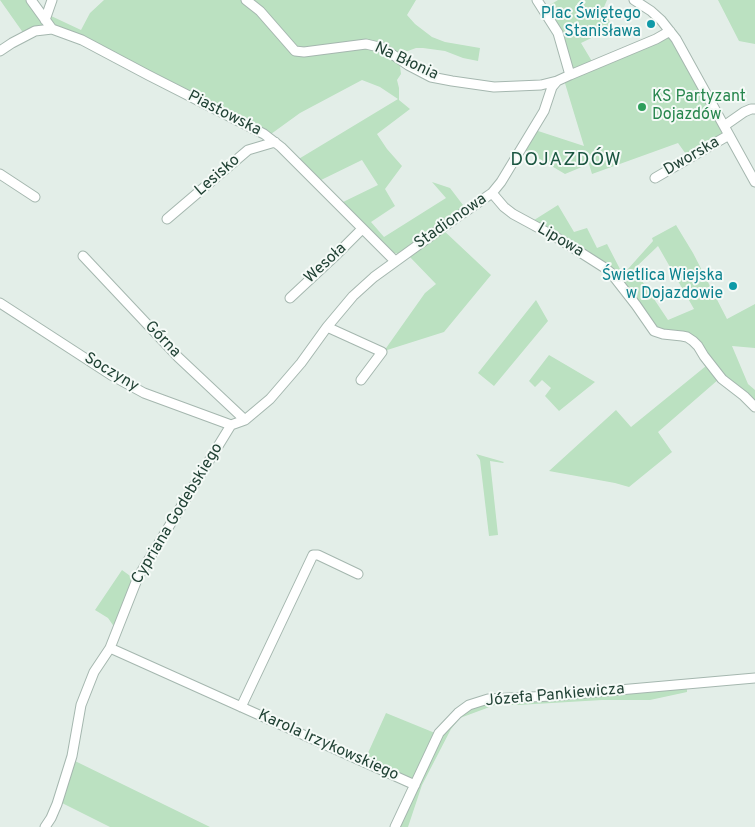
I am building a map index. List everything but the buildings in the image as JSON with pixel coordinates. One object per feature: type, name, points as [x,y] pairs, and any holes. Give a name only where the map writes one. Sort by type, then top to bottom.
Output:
[{"type":"street","points":[[31,0],[52,29]]},
{"type":"street","points":[[45,20],[52,0]]},
{"type":"street","name":"Na Błonia","points":[[246,0],[260,11],[295,51],[304,52],[366,44],[383,48],[408,65],[431,77],[494,87],[541,85],[558,81]]},
{"type":"street","points":[[538,0],[558,33],[570,74]]},
{"type":"street","points":[[634,0],[647,4],[676,39],[755,182]]},
{"type":"street","points":[[0,51],[35,31],[52,29]]},
{"type":"street","name":"Piastowska","points":[[52,29],[82,40],[264,134],[275,142],[396,262]]},
{"type":"street","points":[[558,81],[570,74],[656,39],[670,31]]},
{"type":"street","name":"Stadionowa","points":[[231,425],[245,420],[270,399],[301,363],[327,327],[353,296],[374,277],[492,193],[501,182],[544,111],[552,87],[558,81]]},
{"type":"street","points":[[724,126],[744,112],[755,109]]},
{"type":"street","name":"Dworska","points":[[655,178],[729,135]]},
{"type":"street","name":"Lesisko","points":[[167,219],[248,150],[275,142]]},
{"type":"street","points":[[0,174],[35,196]]},
{"type":"street","name":"Lipowa","points":[[492,193],[513,214],[561,240],[605,268],[636,305],[654,331],[687,337],[698,346],[722,378],[755,407]]},
{"type":"street","name":"Wesoła","points":[[290,298],[362,229]]},
{"type":"street","name":"Górna","points":[[83,256],[178,357],[245,420]]},
{"type":"street","name":"Soczyny","points":[[0,303],[111,375],[144,393],[231,425]]},
{"type":"street","points":[[327,327],[382,352],[361,380]]},
{"type":"street","name":"Cypriana Godebskiego","points":[[45,827],[57,804],[72,756],[81,705],[94,672],[110,648],[138,578],[231,425]]},
{"type":"street","name":"Karola Irzykowskiego","points":[[242,707],[313,555],[318,555],[358,574]]},
{"type":"street","name":"Karola Irzykowskiego","points":[[110,648],[415,785]]},
{"type":"street","name":"Józefa Pankiewicza","points":[[395,827],[439,733],[458,713],[469,706],[488,700],[755,678]]},
{"type":"green space","points":[[0,0],[29,0],[49,28],[24,34]]},
{"type":"green space","points":[[104,0],[416,0],[407,15],[415,24],[432,37],[445,42],[480,48],[478,61],[445,51],[423,48],[416,48],[405,52],[395,60],[400,66],[401,74],[397,80],[399,100],[410,109],[377,134],[402,166],[385,189],[395,206],[371,222],[384,237],[446,198],[432,182],[450,188],[466,209],[400,254],[389,252],[341,203],[378,185],[362,160],[319,181],[297,160],[398,99],[380,87],[362,80],[300,113],[271,134],[54,27],[47,20],[49,15],[81,30],[90,13]]},
{"type":"green space","points":[[558,0],[607,0],[604,7],[612,28],[581,43],[593,63],[570,72],[545,8]]},
{"type":"green space","points":[[718,0],[755,0],[755,44],[739,41]]},
{"type":"green space","name":"KS Partyzant Dojazdów","points":[[670,36],[727,134],[688,157],[678,143],[592,174],[589,164],[565,174],[523,149],[535,130],[584,146],[564,80]]},
{"type":"green space","points":[[558,205],[574,232],[587,228],[597,248],[607,244],[621,271],[616,276],[531,222]]},
{"type":"green space","points":[[676,225],[693,253],[727,319],[755,304],[755,348],[732,346],[748,384],[755,390],[755,404],[723,377],[700,345],[659,331],[619,279],[653,241],[652,238]],"holes":[[[658,246],[694,309],[668,320],[634,269]]]},
{"type":"green space","points":[[441,228],[491,275],[444,332],[384,351],[425,293],[436,284],[408,255]]},
{"type":"green space","points":[[536,300],[548,321],[494,386],[478,373]]},
{"type":"green space","points":[[549,355],[595,382],[559,411],[545,396],[551,388],[542,380],[535,387],[529,381]]},
{"type":"green space","points":[[706,366],[710,366],[719,379],[658,432],[672,452],[629,487],[549,471],[616,410],[631,427]]},
{"type":"green space","points":[[476,454],[504,462],[490,461],[498,535],[489,536],[480,460]]},
{"type":"green space","points":[[122,570],[133,578],[115,628],[108,618],[95,610]]},
{"type":"green space","points":[[687,686],[687,692],[650,700],[602,700],[495,705],[460,718],[451,729],[422,785],[408,827],[398,827],[441,734],[472,706],[493,701]]},
{"type":"green space","points":[[386,713],[435,733],[414,782],[368,761],[368,753]]},
{"type":"green space","points":[[75,761],[210,827],[110,827],[62,803]]},
{"type":"place","name":"Plac Świętego Stanisława","points":[[651,24]]},
{"type":"place","name":"KS Partyzant Dojazdów","points":[[642,107]]},
{"type":"place","name":"Świetlica Wiejska w Dojazdowie","points":[[733,286]]},
{"type":"district","name":"DOJAZDÓW","points":[[566,161]]}]
